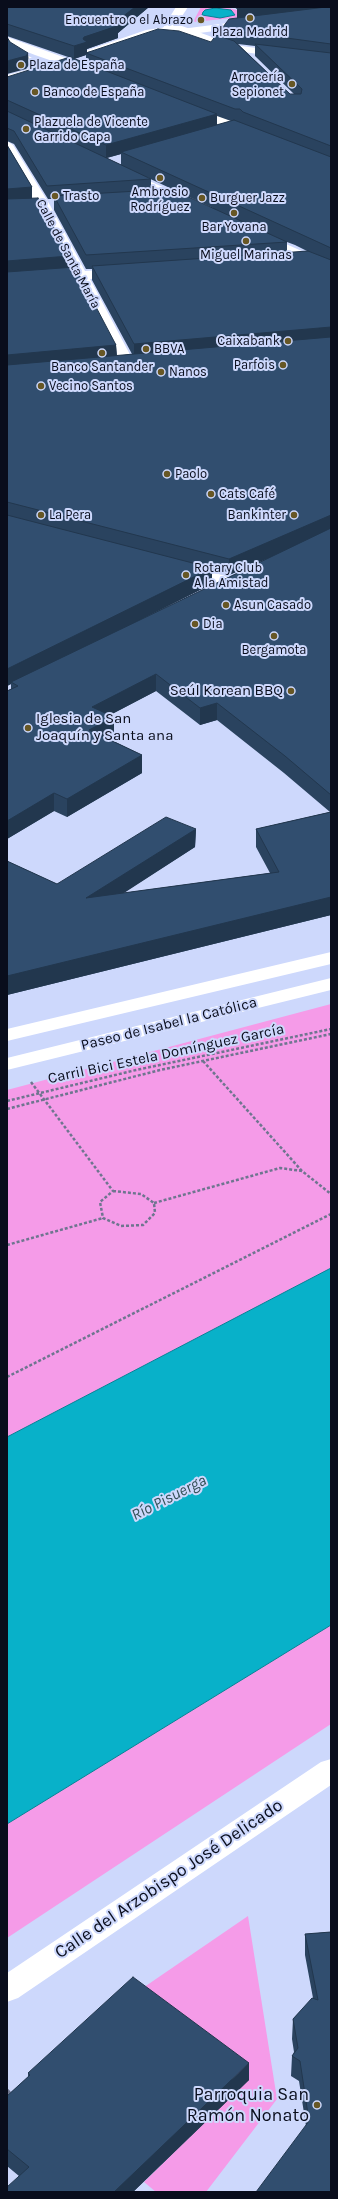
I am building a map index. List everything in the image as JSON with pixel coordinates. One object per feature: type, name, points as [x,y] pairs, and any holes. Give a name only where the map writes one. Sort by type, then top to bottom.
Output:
[{"type":"street","points":[[166,30],[182,7]]},
{"type":"street","points":[[7,85],[74,64],[166,30],[186,31],[264,22]]},
{"type":"street","points":[[186,31],[216,43],[238,48],[331,61]]},
{"type":"street","points":[[8,40],[39,53],[74,64],[104,76]]},
{"type":"street","points":[[238,48],[250,60]]},
{"type":"street","points":[[177,104],[265,139]]},
{"type":"street","points":[[214,134],[236,127]]},
{"type":"street","name":"Calle de Santa María","points":[[7,145],[43,205],[128,364]]},
{"type":"street","points":[[113,168],[195,207]]},
{"type":"street","points":[[143,199],[173,197]]},
{"type":"street","points":[[29,206],[58,204]]},
{"type":"street","points":[[245,230],[331,269]]},
{"type":"street","points":[[286,261],[310,260]]},
{"type":"street","points":[[7,281],[135,272]]},
{"type":"street","points":[[113,365],[143,363]]},
{"type":"street","points":[[170,566],[238,579],[211,593]]},
{"type":"street","name":"Paseo de Isabel la Católica","points":[[7,1035],[331,958]]},
{"type":"street","name":"Paseo de Isabel la Católica","points":[[7,1064],[331,984]]},
{"type":"street","name":"Calle del Arzobispo José Delicado","points":[[7,1989],[331,1770]]},
{"type":"lane","points":[[89,51],[149,32],[166,30]]},
{"type":"lane","points":[[7,78],[30,72],[35,68],[36,64],[15,52],[8,40]]},
{"type":"path","name":"Carril Bici Estela Domínguez García","points":[[7,1102],[39,1093],[331,1029]]},
{"type":"path","points":[[7,1109],[203,1061],[331,1034]]},
{"type":"path","points":[[203,1061],[302,1171],[331,1194]]},
{"type":"path","points":[[30,1080],[113,1191]]},
{"type":"path","points":[[154,1204],[280,1168],[302,1171]]},
{"type":"path","points":[[7,1245],[103,1218],[121,1226],[143,1225],[155,1213],[154,1204],[141,1194],[113,1191],[100,1202],[103,1218]]},
{"type":"path","points":[[7,1377],[331,1214]]},
{"type":"path","points":[[7,2090],[13,2097]]},
{"type":"shaded area","points":[[201,7],[224,7],[253,14],[253,16],[193,22]]},
{"type":"shaded area","points":[[331,1004],[331,1268],[7,1437],[7,1090]]},
{"type":"shaded area","points":[[331,1625],[331,1724],[7,1938],[7,1824]]},
{"type":"shaded area","points":[[248,1916],[277,2099],[206,2192],[156,2192],[144,2182],[248,2080],[134,1994]]},
{"type":"water","points":[[215,8],[231,10],[235,15],[220,18],[202,15],[205,10]]},
{"type":"water","name":"Río Pisuerga","points":[[331,1268],[331,1625],[7,1824],[7,1437]]},
{"type":"building","points":[[7,7],[135,7],[112,25],[117,26],[84,37],[83,39],[87,42],[74,46],[7,24]]},
{"type":"building","points":[[238,7],[251,7],[237,9]]},
{"type":"building","points":[[331,7],[331,44],[235,31],[223,27],[229,19]]},
{"type":"building","points":[[158,29],[179,31],[211,42],[216,35],[234,41],[290,94],[301,94],[302,89],[255,44],[331,53],[331,146],[243,112],[240,109],[235,109],[86,53]]},
{"type":"building","points":[[7,37],[10,42],[28,53],[26,56],[7,61]]},
{"type":"building","points":[[70,57],[217,114],[106,145],[7,100],[7,77]]},
{"type":"building","points":[[7,111],[151,179],[47,186],[14,131],[7,128]]},
{"type":"building","points":[[234,120],[331,157],[331,248],[121,152]]},
{"type":"building","points":[[7,145],[32,187],[7,189]]},
{"type":"building","points":[[171,189],[287,242],[86,255],[54,196]]},
{"type":"building","points":[[38,198],[69,256],[7,261],[7,199]]},
{"type":"building","points":[[308,251],[331,260],[331,327],[134,344],[92,266]]},
{"type":"building","points":[[75,267],[116,345],[7,355],[7,272]]},
{"type":"building","points":[[331,337],[331,515],[229,559],[7,502],[7,365]]},
{"type":"building","points":[[7,515],[212,568],[7,669]]},
{"type":"building","points":[[331,528],[331,795],[285,756],[217,703],[200,708],[156,674],[92,707],[114,717],[89,730],[142,755],[67,799],[54,793],[7,821],[7,691],[18,686],[11,682]]},
{"type":"building","points":[[331,812],[331,897],[7,976],[7,861],[57,884],[166,817],[196,829],[86,898],[279,872],[256,829]]},
{"type":"building","name":"Parroquia San Ramón Nonato","points":[[331,1932],[331,2192],[256,2192],[309,2121],[300,2061],[292,2056],[298,2048],[293,2019],[312,1998],[318,2000],[305,1934]]},
{"type":"building","points":[[133,1977],[249,2063],[114,2192],[7,2192],[7,2187],[29,2167],[7,2149],[7,2096],[30,2075],[28,2073]]},
{"type":"place","name":"Plaza Madrid","points":[[250,18]]},
{"type":"place","name":"Encuentro o el Abrazo","points":[[201,20]]},
{"type":"place","name":"Plaza de España","points":[[21,65]]},
{"type":"place","name":"Arrocería Sepionet","points":[[292,84]]},
{"type":"place","name":"Banco de España","points":[[35,92]]},
{"type":"place","name":"Plazuela de Vicente Garrido Capa","points":[[26,129]]},
{"type":"place","name":"Ambrosio Rodríguez","points":[[160,178]]},
{"type":"place","name":"Trasto","points":[[55,196]]},
{"type":"place","name":"Burguer Jazz","points":[[202,198]]},
{"type":"place","name":"Bar Yovana","points":[[234,213]]},
{"type":"place","name":"Miguel Marinas","points":[[246,241]]},
{"type":"place","name":"Caixabank","points":[[288,341]]},
{"type":"place","name":"BBVA","points":[[146,349]]},
{"type":"place","name":"Banco Santander","points":[[102,353]]},
{"type":"place","name":"Parfois","points":[[283,365]]},
{"type":"place","name":"Nanos","points":[[161,372]]},
{"type":"place","name":"Vecino Santos","points":[[41,386]]},
{"type":"place","name":"Paolo","points":[[167,474]]},
{"type":"place","name":"Cats Café","points":[[211,494]]},
{"type":"place","name":"La Pera","points":[[41,515]]},
{"type":"place","name":"Bankinter","points":[[294,515]]},
{"type":"place","name":"Rotary Club A la Amistad","points":[[186,575]]},
{"type":"place","name":"Asun Casado","points":[[226,605]]},
{"type":"place","name":"Dia","points":[[195,624]]},
{"type":"place","name":"Bergamota","points":[[274,636]]},
{"type":"place","name":"Seúl Korean BBQ","points":[[291,691]]},
{"type":"place","name":"Iglesia de San Joaquín y Santa ana","points":[[28,728]]},
{"type":"place","name":"Parroquia San Ramón Nonato","points":[[317,2105]]}]
